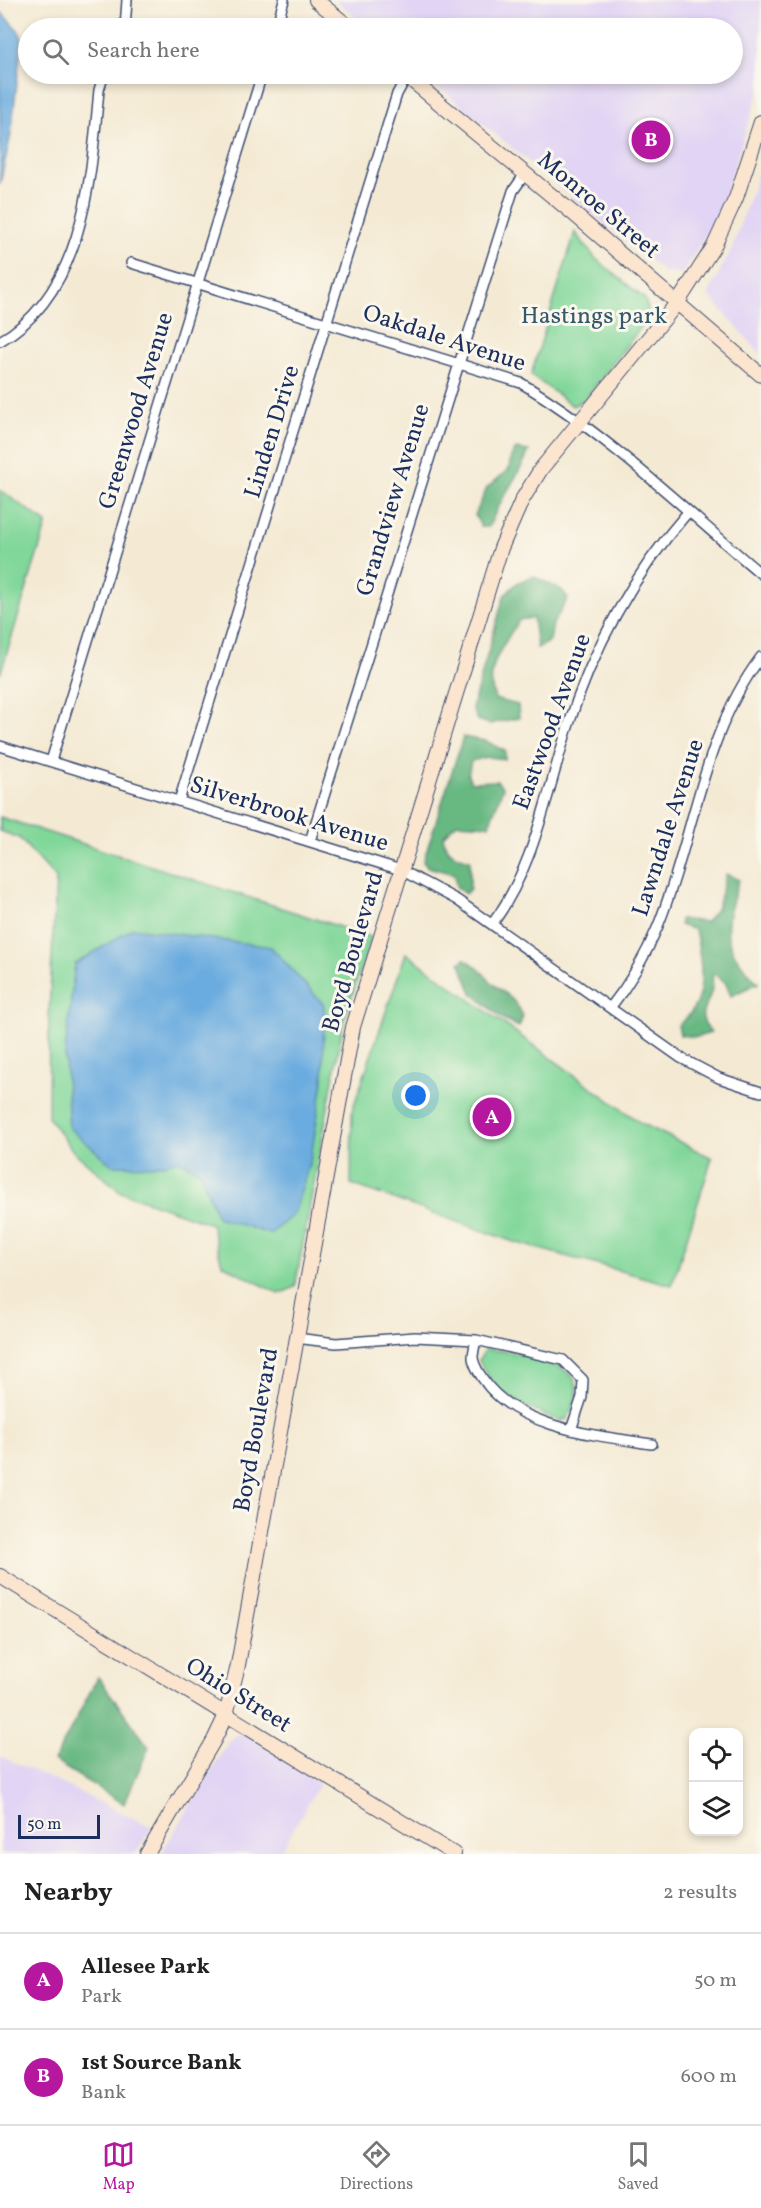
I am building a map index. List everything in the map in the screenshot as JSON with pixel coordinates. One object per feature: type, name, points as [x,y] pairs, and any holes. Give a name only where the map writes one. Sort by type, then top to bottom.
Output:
[{"type":"street","points":[[126,18],[127,0]]},
{"type":"street","points":[[279,18],[284,0]]},
{"type":"street","points":[[316,0],[338,18]]},
{"type":"street","points":[[0,341],[29,319],[53,288],[68,261],[88,194],[101,84]]},
{"type":"street","name":"Greenwood Avenue","points":[[51,761],[259,84]]},
{"type":"street","name":"Linden Drive","points":[[179,801],[401,84]]},
{"type":"street","name":"Monroe Street","points":[[416,84],[678,302],[761,375]]},
{"type":"street","name":"Boyd Boulevard","points":[[147,1854],[185,1791],[226,1715],[238,1665],[353,1027],[501,548],[522,500],[541,469],[678,302],[714,246],[736,198],[761,123]]},
{"type":"street","name":"Grandview Avenue","points":[[310,841],[458,361],[513,191],[525,174]]},
{"type":"street","name":"Oakdale Avenue","points":[[131,263],[458,361],[521,383],[547,398],[579,423],[761,573]]},
{"type":"street","name":"Eastwood Avenue","points":[[492,924],[520,879],[567,728],[601,641],[644,570],[688,512]]},
{"type":"street","name":"Lawndale Avenue","points":[[610,1008],[628,985],[659,924],[728,712],[761,657]]},
{"type":"street","name":"Silverbrook Avenue","points":[[0,746],[402,870],[457,900],[699,1069],[761,1091]]},
{"type":"street","points":[[296,1338],[336,1343],[415,1336],[476,1340],[563,1360],[583,1380],[582,1397],[571,1430]]},
{"type":"street","points":[[476,1340],[473,1359],[477,1371],[489,1388],[518,1409],[549,1424],[571,1430],[652,1444]]},
{"type":"street","name":"Ohio Street","points":[[0,1576],[454,1854]]},
{"type":"shaded area","points":[[335,0],[761,0],[761,86],[718,214],[681,274],[664,272],[434,84],[743,84],[743,18],[357,18]]},
{"type":"shaded area","points":[[759,170],[761,170],[761,355],[708,294],[732,248]]},
{"type":"shaded area","points":[[246,1734],[320,1783],[279,1854],[161,1854],[229,1741],[237,1735]]},
{"type":"shaded area","points":[[0,1756],[152,1827],[135,1854],[0,1854]]},
{"type":"green space","name":"Hastings park","points":[[575,232],[595,258],[645,299],[648,309],[646,321],[586,398],[573,406],[531,375]]},
{"type":"green space","points":[[516,449],[529,451],[489,527],[481,527],[475,515],[487,488],[509,469],[511,456]]},
{"type":"green space","points":[[0,490],[47,523],[0,675]]},
{"type":"green space","points":[[533,576],[562,590],[568,598],[553,624],[550,641],[537,648],[533,618],[519,620],[497,657],[492,677],[495,699],[518,705],[519,718],[489,724],[477,720],[472,708],[504,596],[517,583]]},
{"type":"green space","points":[[463,737],[486,741],[505,751],[505,759],[488,757],[471,761],[468,775],[471,782],[497,781],[503,788],[489,825],[457,823],[443,836],[446,846],[452,853],[470,860],[470,889],[465,894],[456,886],[454,874],[428,867],[423,862]]},
{"type":"green space","points":[[0,817],[371,937],[344,1020],[295,1287],[279,1294],[222,1264],[211,1224],[121,1192],[73,1151],[48,1117],[49,1012],[56,878],[19,838],[0,831]],"holes":[[[75,964],[270,1234],[217,1217],[200,1171],[179,1159],[69,1128],[65,1055]]]},
{"type":"green space","points":[[726,874],[739,880],[728,924],[731,946],[736,957],[758,983],[731,996],[725,982],[713,973],[710,995],[703,1014],[703,1019],[711,1033],[697,1037],[680,1035],[678,1025],[695,1006],[699,994],[701,969],[695,930],[680,925],[680,919],[706,922],[717,908]]},
{"type":"green space","points":[[406,953],[641,1123],[712,1158],[672,1285],[514,1242],[351,1184],[352,1111]]},
{"type":"green space","points":[[465,959],[516,1004],[523,1016],[519,1027],[502,1018],[472,993],[460,963]]},
{"type":"green space","points":[[485,1349],[541,1359],[567,1372],[575,1381],[577,1392],[567,1419],[560,1421],[535,1411],[504,1393],[479,1361]]},
{"type":"green space","points":[[98,1677],[149,1747],[124,1804],[54,1761]]},
{"type":"water","points":[[0,11],[18,30],[18,73],[11,134],[0,184]]},
{"type":"water","points":[[133,928],[271,947],[324,1005],[323,1081],[311,1157],[294,1214],[270,1234],[217,1217],[200,1171],[179,1160],[153,1166],[112,1165],[69,1128],[65,1055],[75,964]]},
{"type":"place","name":"1st Source Bank","points":[[651,140]]},
{"type":"place","name":"Allesee Park","points":[[492,1117]]}]
